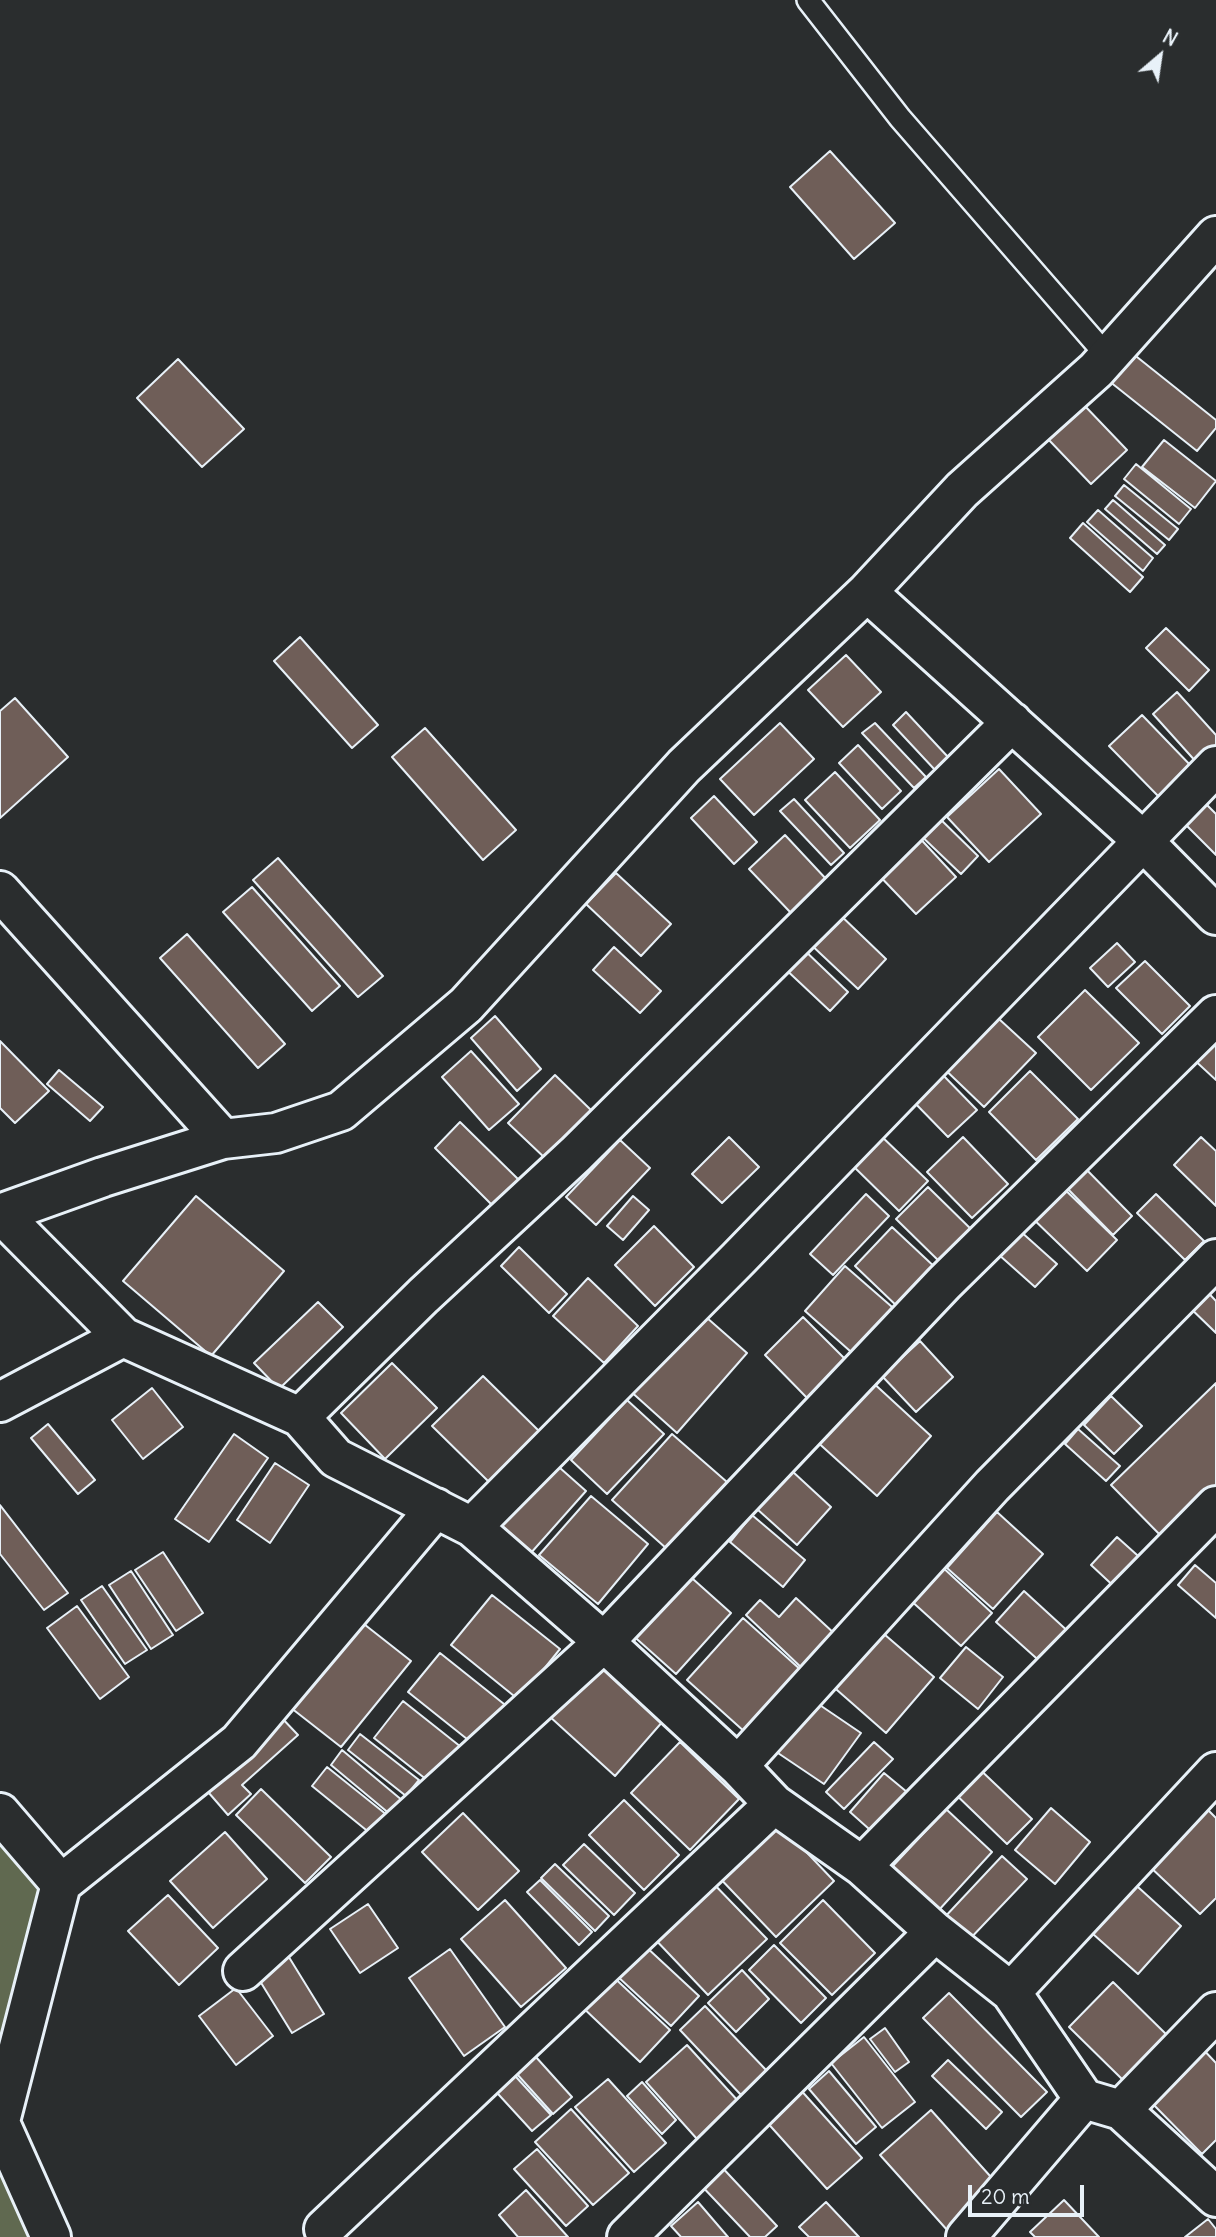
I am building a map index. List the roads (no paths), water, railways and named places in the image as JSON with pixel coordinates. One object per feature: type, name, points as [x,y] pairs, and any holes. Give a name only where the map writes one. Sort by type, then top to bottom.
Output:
[{"type":"street","points":[[1216,236],[1096,370],[962,490],[867,592],[684,766],[466,1005],[341,1111],[276,1133],[223,1139],[103,1177],[1,1214],[123,1337],[300,1417],[336,1458],[472,1527],[604,1642],[738,1766],[774,1804],[862,1866],[935,1931],[1011,1992],[1084,2099],[1121,2110],[1216,2196]]},
{"type":"street","points":[[867,592],[1142,840],[1216,915]]},
{"type":"street","points":[[300,1417],[423,1296],[576,1154],[1012,722]]},
{"type":"street","points":[[472,1527],[738,1259],[1216,766]]},
{"type":"street","points":[[0,891],[223,1139]]},
{"type":"street","points":[[243,1971],[604,1642],[944,1283],[1216,1015]]},
{"type":"street","points":[[738,1766],[992,1486],[1216,1259]]},
{"type":"street","points":[[0,1402],[123,1337]]},
{"type":"street","points":[[862,1866],[1216,1506]]},
{"type":"street","points":[[51,2237],[0,2122],[61,1884],[239,1742],[436,1508]]},
{"type":"street","points":[[1011,1992],[1216,1772]]},
{"type":"street","points":[[324,2229],[774,1804]]},
{"type":"street","points":[[0,1814],[61,1884]]},
{"type":"street","points":[[627,2237],[935,1931]]},
{"type":"street","points":[[1121,2110],[1216,2012]]},
{"type":"street","points":[[966,2237],[1084,2099]]},
{"type":"lane","points":[[808,0],[900,118],[1108,357]]}]
